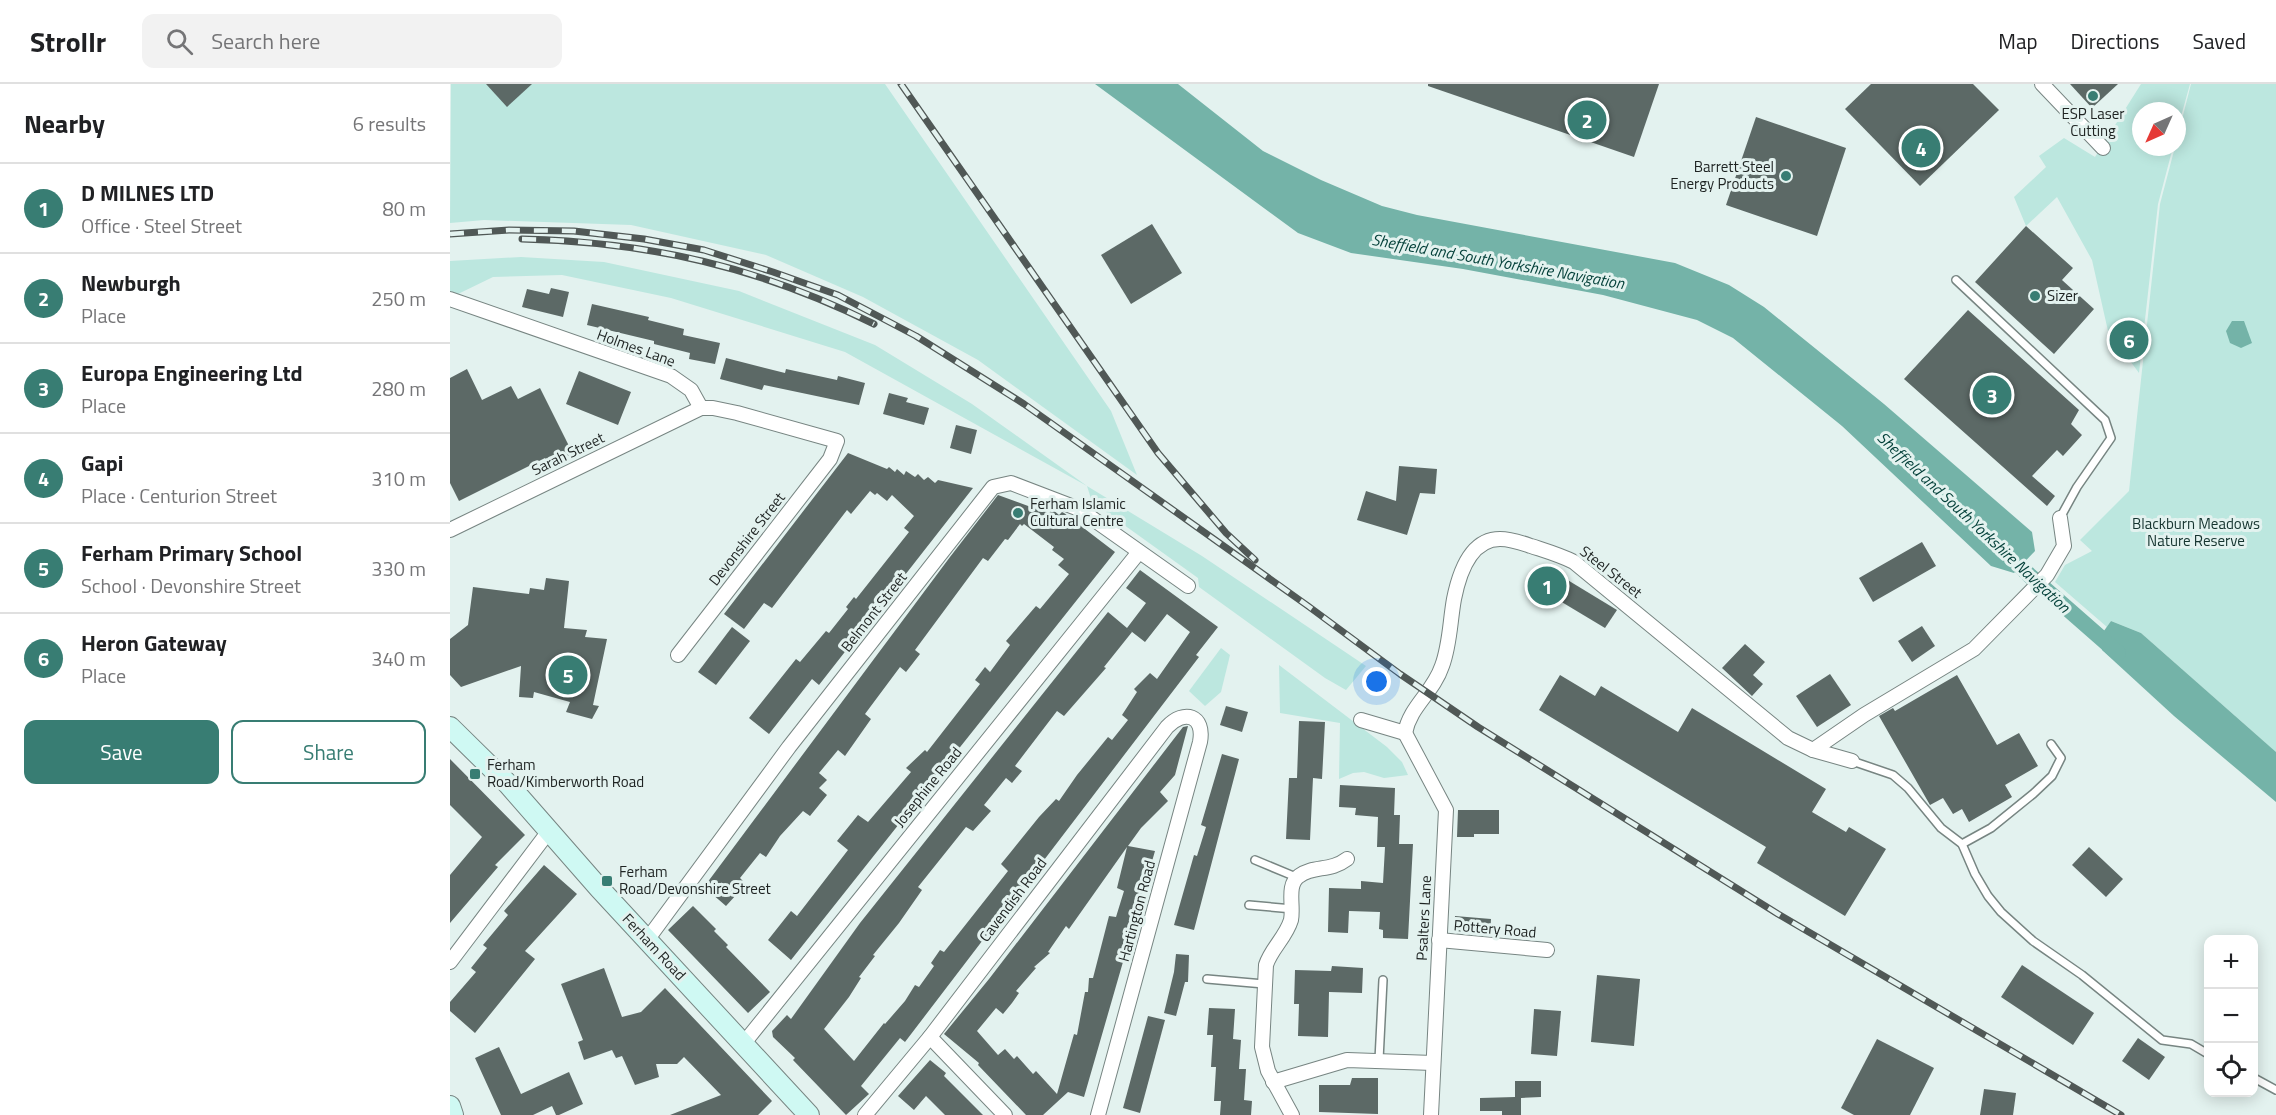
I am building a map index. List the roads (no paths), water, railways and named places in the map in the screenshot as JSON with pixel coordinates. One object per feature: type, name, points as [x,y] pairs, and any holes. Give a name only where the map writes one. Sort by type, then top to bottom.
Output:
[{"type":"street","points":[[2042,84],[2103,148]]},
{"type":"street","name":"Holmes Lane","points":[[450,299],[671,376],[691,390],[701,408]]},
{"type":"street","name":"Devonshire Street","points":[[678,655],[830,459],[837,441],[737,413],[701,408]]},
{"type":"street","name":"Sarah Street","points":[[450,531],[701,408]]},
{"type":"street","name":"Belmont Street","points":[[647,940],[789,747],[993,487],[1011,483],[1053,497],[1079,509],[1188,586]]},
{"type":"street","points":[[1813,750],[1864,715],[1974,649],[2048,575],[2064,546],[2060,518]]},
{"type":"street","name":"Steel Street","points":[[1405,733],[1408,719],[1442,667],[1455,596],[1467,562],[1473,551],[1481,545],[1500,539],[1559,554],[1574,562],[1788,738],[1813,750],[1852,761]]},
{"type":"street","name":"Josephine Road","points":[[744,1043],[1139,552]]},
{"type":"street","name":"Cavendish Road","points":[[865,1115],[930,1036],[1167,727],[1175,718],[1192,717]]},
{"type":"street","name":"Hartington Road","points":[[1098,1115],[1200,742],[1202,733],[1199,724],[1192,717]]},
{"type":"street","points":[[1361,720],[1405,733]]},
{"type":"street","name":"Ferham Road","points":[[450,726],[508,784],[647,940],[809,1115]]},
{"type":"street","name":"Psalters Lane","points":[[1405,733],[1446,810],[1431,1115]]},
{"type":"street","points":[[450,962],[549,831]]},
{"type":"street","points":[[1292,1115],[1264,1061],[1262,1047],[1266,965],[1269,954],[1287,930],[1293,909],[1292,884],[1296,877],[1304,872],[1331,868],[1347,859]]},
{"type":"street","name":"Pottery Road","points":[[1439,940],[1547,950]]},
{"type":"street","points":[[930,1036],[1005,1115]]},
{"type":"street","points":[[1273,1082],[1347,1060],[1433,1063]]},
{"type":"street","points":[[450,1106],[453,1115]]},
{"type":"lane","points":[[1956,280],[2105,420],[2111,438],[2060,518]]},
{"type":"lane","points":[[1962,844],[1991,828],[2052,776],[2061,758],[2051,744]]},
{"type":"lane","points":[[1852,761],[1893,775],[1908,788],[1941,828],[1962,844],[1988,896],[2013,924],[2082,975],[2162,1040],[2191,1044],[2204,1052]]},
{"type":"lane","points":[[1255,860],[1296,877]]},
{"type":"lane","points":[[1249,905],[1293,909]]},
{"type":"lane","points":[[1207,979],[1264,984]]},
{"type":"lane","points":[[1379,1060],[1383,980]]},
{"type":"lane","points":[[2258,1081],[2276,1090]]},
{"type":"water","points":[[1095,84],[1178,84],[1263,151],[1321,180],[1382,206],[1417,215],[1675,263],[1729,285],[1764,307],[1884,404],[2032,532],[2035,551],[2014,573],[1991,566],[1842,426],[1733,338],[1697,320],[1603,295],[1463,269],[1351,253],[1298,233]]},
{"type":"water","points":[[2232,321],[2244,321],[2252,343],[2241,348],[2230,343],[2226,331]]},
{"type":"water","points":[[2111,621],[2141,633],[2276,752],[2276,802],[2174,716],[2102,650],[2101,635]]},
{"type":"waterway","name":"Sheffield and South Yorkshire Navigation","points":[[2006,551],[2029,575],[2118,653]]},
{"type":"railway","points":[[901,84],[1158,453],[1226,533],[1255,560]]},
{"type":"railway","points":[[450,234],[509,230],[574,231],[644,239],[704,250],[838,295],[916,336],[1024,404],[1400,674],[1478,727],[1778,914],[2121,1115]]},
{"type":"railway","points":[[522,239],[615,246],[703,261],[788,287],[874,324]]},
{"type":"place","name":"ESP Laser Cutting","points":[[2093,96]]},
{"type":"place","name":"Newburgh","points":[[1587,120]]},
{"type":"place","name":"Gapi","points":[[1921,148]]},
{"type":"place","name":"Barrett Steel Energy Products","points":[[1786,176]]},
{"type":"place","name":"Sizer","points":[[2035,296]]},
{"type":"place","name":"Heron Gateway","points":[[2129,340]]},
{"type":"place","name":"Europa Engineering Ltd","points":[[1992,395]]},
{"type":"place","name":"Ferham Islamic Cultural Centre","points":[[1018,513]]},
{"type":"place","name":"D MILNES LTD","points":[[1547,586]]},
{"type":"place","name":"Ferham Primary School","points":[[568,675]]},
{"type":"place","name":"Ferham Road/Kimberworth Road","points":[[475,774]]},
{"type":"place","name":"Ferham Road/Devonshire Street","points":[[607,881]]},
{"type":"park label","name":"Blackburn Meadows Nature Reserve","points":[[2196,532]]}]
